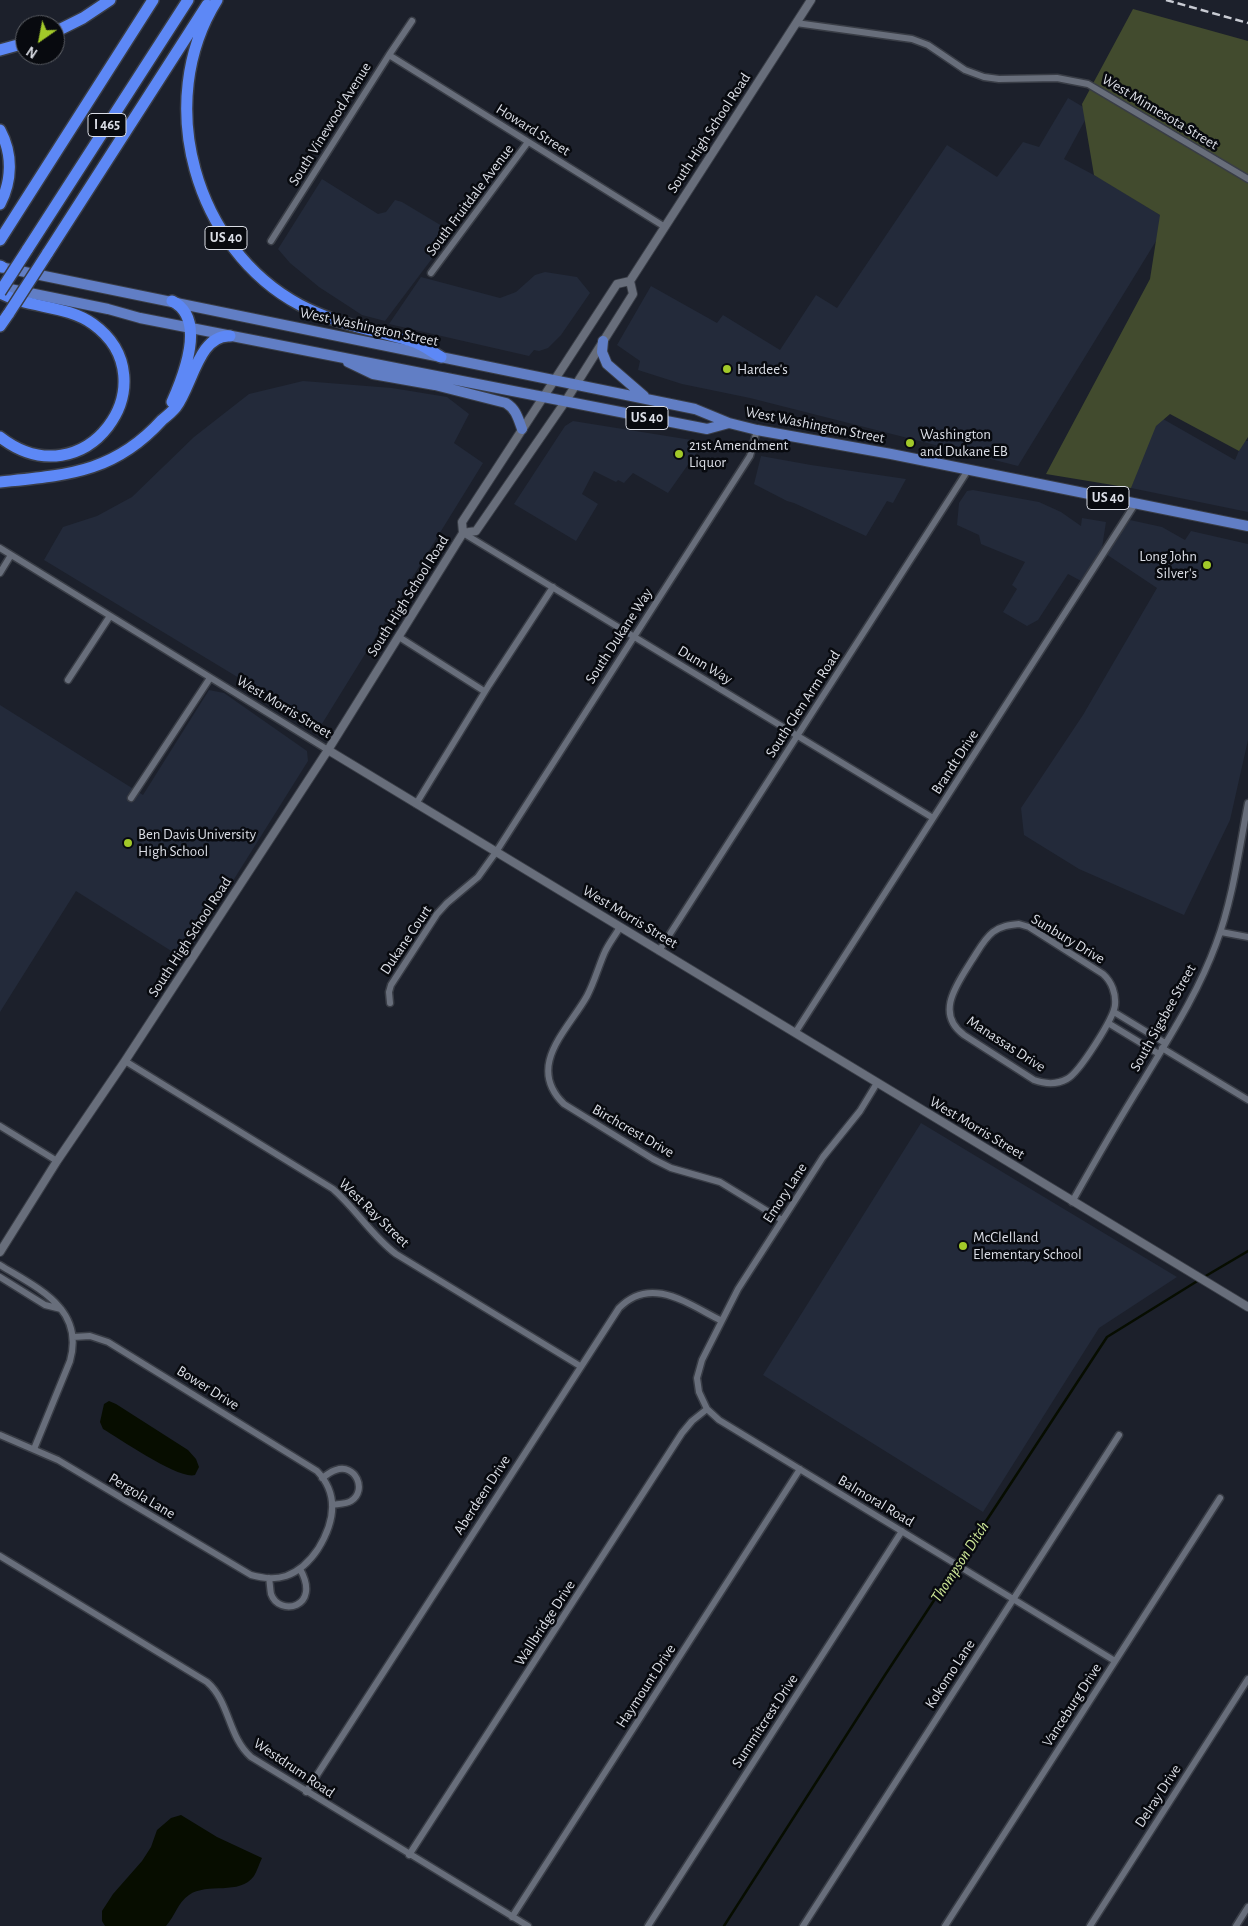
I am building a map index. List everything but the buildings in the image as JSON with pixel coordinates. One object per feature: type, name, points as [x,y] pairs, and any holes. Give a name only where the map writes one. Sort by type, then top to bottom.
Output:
[{"type":"highway","points":[[65,27],[83,18],[110,0]]},
{"type":"highway","name":"I 465","points":[[0,240],[153,0]]},
{"type":"highway","name":"I 465","points":[[0,292],[188,0]]},
{"type":"highway","points":[[0,326],[210,0]]},
{"type":"highway","name":"US 40","points":[[217,0],[206,20],[196,47],[188,84],[186,117],[189,145],[197,180],[210,211],[227,239],[261,278],[298,304],[345,324],[412,341],[441,357]]},
{"type":"highway","points":[[0,50],[15,46]]},
{"type":"highway","points":[[0,130],[7,145],[9,163],[8,185],[0,204]]},
{"type":"highway","points":[[0,292],[19,301],[69,313],[92,324],[106,335],[113,345],[121,364],[123,384],[120,404],[110,425],[94,441],[80,450],[59,456],[36,455],[14,448],[0,437]]},
{"type":"highway","points":[[164,419],[185,366],[190,328],[190,321],[186,312],[172,301]]},
{"type":"highway","points":[[0,482],[61,475],[96,466],[125,453],[146,437],[175,408],[208,345],[222,336],[230,336]]},
{"type":"main road","name":"West Washington Street","points":[[1,267],[695,408],[729,423],[757,430],[1248,526]]},
{"type":"main road","name":"West Washington Street","points":[[0,287],[190,328],[707,429],[729,423]]},
{"type":"main road","points":[[604,341],[603,356],[609,367],[646,398]]},
{"type":"main road","points":[[333,355],[373,374],[436,385],[506,402],[517,414],[522,429]]},
{"type":"street","name":"South High School Road","points":[[0,1252],[57,1161],[125,1061],[328,750],[464,533],[462,522],[542,397],[617,284],[630,281],[811,0]]},
{"type":"street","name":"South Vinewood Avenue","points":[[272,240],[412,21]]},
{"type":"street","name":"West Minnesota Street","points":[[796,23],[912,39],[928,45],[966,70],[984,77],[999,79],[1057,78],[1088,84],[1248,179]]},
{"type":"street","name":"Howard Street","points":[[389,55],[665,227]]},
{"type":"street","name":"South Fruitdale Avenue","points":[[431,273],[528,142]]},
{"type":"street","name":"South High School Road","points":[[464,533],[476,531],[565,402],[633,294],[630,281]]},
{"type":"street","name":"South Dukane Way","points":[[496,852],[750,456],[757,430]]},
{"type":"street","name":"South Glen Arm Road","points":[[659,951],[968,470]]},
{"type":"street","name":"Brandt Drive","points":[[795,1033],[1135,504]]},
{"type":"street","name":"Dunn Way","points":[[464,533],[933,818]]},
{"type":"street","name":"West Morris Street","points":[[0,548],[416,804],[1248,1307]]},
{"type":"street","points":[[0,573],[12,555]]},
{"type":"street","points":[[416,804],[484,691],[553,587]]},
{"type":"street","points":[[68,680],[110,616]]},
{"type":"street","points":[[399,637],[484,691]]},
{"type":"street","points":[[131,798],[210,678]]},
{"type":"street","name":"South Sigsbee Street","points":[[1072,1202],[1195,993],[1220,932],[1231,893],[1248,803]]},
{"type":"street","name":"Dukane Court","points":[[390,1003],[388,992],[391,985],[435,917],[447,903],[478,877],[496,852]]},
{"type":"street","name":"Sunbury Drive","points":[[951,1016],[950,1001],[955,987],[987,938],[995,930],[1004,926],[1019,924],[1029,927],[1103,974],[1113,988],[1116,998],[1114,1012]]},
{"type":"street","name":"Birchcrest Drive","points":[[620,927],[604,954],[589,990],[554,1048],[548,1064],[548,1078],[551,1087],[561,1101],[653,1159],[672,1168],[720,1182],[782,1220]]},
{"type":"street","points":[[1220,932],[1248,937]]},
{"type":"street","points":[[1162,1049],[1114,1012],[1108,1023],[1162,1049],[1248,1100]]},
{"type":"street","name":"Manassas Drive","points":[[951,1016],[957,1029],[964,1035],[1034,1080],[1054,1084],[1069,1078],[1078,1071],[1108,1023]]},
{"type":"street","name":"West Ray Street","points":[[125,1061],[333,1189],[352,1207],[382,1242],[400,1257],[580,1366]]},
{"type":"street","name":"Emory Lane","points":[[720,1320],[823,1157],[860,1111],[878,1083]]},
{"type":"street","points":[[0,1126],[57,1161]]},
{"type":"street","points":[[0,1265],[52,1297],[71,1327],[73,1337],[70,1361],[34,1449]]},
{"type":"street","points":[[0,1277],[45,1305],[61,1309]]},
{"type":"street","name":"Aberdeen Drive","points":[[306,1792],[616,1310],[627,1300],[637,1295],[652,1292],[670,1296],[720,1320]]},
{"type":"street","points":[[707,1409],[699,1392],[698,1370],[720,1320]]},
{"type":"street","name":"Bower Drive","points":[[73,1337],[90,1336],[108,1342],[311,1467],[322,1478],[330,1492],[332,1505],[330,1526],[320,1546]]},
{"type":"street","name":"Balmoral Road","points":[[707,1409],[719,1420],[1115,1661]]},
{"type":"street","name":"Wallbridge Drive","points":[[409,1855],[682,1433],[692,1421],[707,1409]]},
{"type":"street","name":"Pergola Lane","points":[[0,1435],[58,1460],[241,1570],[255,1576],[270,1578],[284,1576],[300,1569],[320,1546]]},
{"type":"street","name":"Kokomo Lane","points":[[803,1926],[1119,1436]]},
{"type":"street","points":[[322,1478],[343,1468],[350,1470],[358,1478],[360,1488],[356,1497],[347,1503],[332,1505]]},
{"type":"street","name":"Haymount Drive","points":[[512,1917],[800,1470]]},
{"type":"street","name":"Vanceburg Drive","points":[[945,1926],[1220,1498]]},
{"type":"street","name":"Summitcrest Drive","points":[[650,1925],[902,1531]]},
{"type":"street","name":"Westdrum Road","points":[[0,1556],[207,1682],[220,1698],[235,1737],[246,1752],[306,1792],[528,1926]]},
{"type":"street","points":[[270,1578],[271,1592],[276,1601],[282,1605],[293,1606],[302,1600],[307,1591],[307,1584],[300,1569]]},
{"type":"street","name":"Delray Drive","points":[[1090,1926],[1248,1679]]},
{"type":"street","points":[[1236,1926],[1248,1907]]},
{"type":"shaded area","points":[[1068,98],[1090,111],[1064,159],[1105,181],[1160,215],[1164,228],[1018,466],[750,398],[682,384],[638,370],[640,361],[617,345],[651,286],[717,323],[723,315],[780,350],[816,295],[837,308],[947,145],[997,177],[1023,142],[1039,147]]},
{"type":"shaded area","points":[[322,179],[378,214],[386,212],[395,200],[402,202],[452,232],[385,321],[362,315],[319,287],[290,263],[278,249]]},
{"type":"shaded area","points":[[545,272],[577,277],[590,293],[561,335],[548,348],[539,351],[534,350],[529,356],[389,324],[421,277],[500,298],[516,292],[535,275]]},
{"type":"shaded area","points":[[303,381],[392,388],[447,397],[469,414],[454,443],[483,463],[320,727],[44,560],[63,527],[97,516],[132,497],[194,437],[249,394]]},
{"type":"shaded area","points":[[1163,419],[1235,460],[1243,441],[1248,441],[1248,512],[1131,488],[1153,424]]},
{"type":"shaded area","points":[[573,421],[704,442],[668,493],[633,473],[624,483],[618,480],[616,482],[594,471],[582,494],[598,504],[576,541],[514,504],[565,426]]},
{"type":"shaded area","points":[[761,456],[906,479],[893,503],[887,501],[866,536],[787,501],[754,484]]},
{"type":"shaded area","points":[[973,490],[1039,502],[1061,512],[1081,526],[1082,518],[1106,522],[1101,554],[1083,582],[1068,574],[1038,620],[1027,626],[1003,612],[1017,589],[1012,585],[1025,562],[981,544],[979,535],[957,525],[959,503],[967,491]]},
{"type":"shaded area","points":[[1130,520],[1162,527],[1185,540],[1191,531],[1248,544],[1248,740],[1230,820],[1184,915],[1079,869],[1024,835],[1021,808],[1083,715],[1157,588],[1106,554]]},
{"type":"shaded area","name":"Ben Davis University High School","points":[[209,690],[224,693],[307,751],[308,761],[184,959],[76,891],[0,1012],[0,705],[143,795]]},
{"type":"shaded area","points":[[921,1123],[1177,1277],[1099,1328],[983,1512],[763,1375]]},
{"type":"shaded area","points":[[109,1401],[188,1450],[196,1459],[199,1467],[195,1475],[187,1475],[163,1465],[103,1429],[100,1422],[104,1404]]},
{"type":"shaded area","points":[[181,1815],[217,1837],[262,1858],[254,1876],[240,1886],[196,1891],[182,1901],[166,1926],[105,1926],[102,1921],[102,1911],[113,1894],[142,1861],[151,1847],[157,1830],[171,1818]]},
{"type":"green space","points":[[1133,9],[1248,41],[1248,437],[1239,451],[1170,414],[1156,426],[1131,488],[1046,474],[1150,279],[1160,215],[1094,175],[1082,104]]},
{"type":"waterway","name":"Thompson Ditch","points":[[1204,1277],[1248,1251]]},
{"type":"waterway","name":"Thompson Ditch","points":[[724,1926],[885,1675],[1107,1337],[1199,1280]]},
{"type":"railway","points":[[1166,0],[1248,23]]},
{"type":"place","name":"Hardee's","points":[[727,369]]},
{"type":"place","name":"Washington and Dukane EB","points":[[910,443]]},
{"type":"place","name":"21st Amendment Liquor","points":[[679,454]]},
{"type":"place","name":"Long John Silver's","points":[[1207,565]]},
{"type":"place","name":"Ben Davis University High School","points":[[128,843]]},
{"type":"place","name":"McClelland Elementary School","points":[[963,1246]]}]
